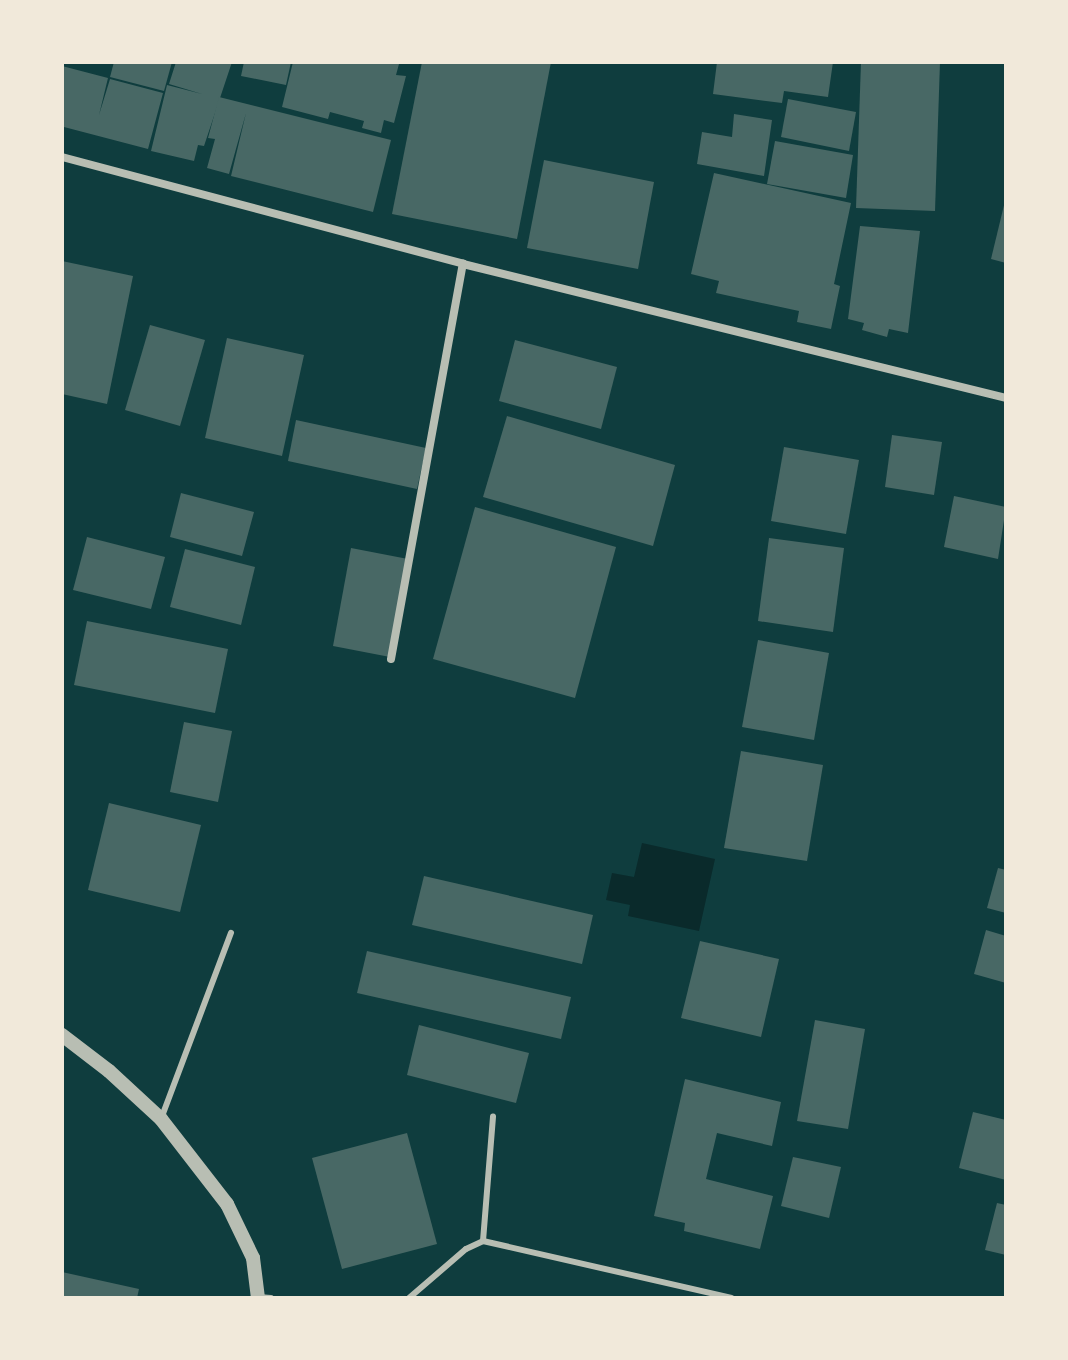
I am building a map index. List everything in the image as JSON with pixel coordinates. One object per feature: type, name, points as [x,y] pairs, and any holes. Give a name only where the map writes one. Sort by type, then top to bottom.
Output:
[{"type":"street","points":[[62,157],[463,264],[1006,398]]},
{"type":"street","points":[[391,659],[463,264]]},
{"type":"street","points":[[62,1035],[109,1071],[161,1119],[227,1204],[253,1258],[262,1298]]},
{"type":"lane","points":[[161,1119],[231,933]]},
{"type":"lane","points":[[483,1241],[493,1116]]},
{"type":"lane","points":[[409,1298],[466,1249],[483,1241],[732,1298]]},
{"type":"water","points":[[642,843],[715,859],[699,931],[628,916],[630,905],[606,900],[612,873],[634,877]]},
{"type":"building","points":[[114,62],[172,62],[164,91],[110,77]]},
{"type":"building","points":[[176,62],[232,62],[204,146],[198,145],[194,161],[151,151],[167,85],[202,94],[169,84]]},
{"type":"building","points":[[244,62],[291,62],[286,85],[241,76]]},
{"type":"building","points":[[293,62],[399,64],[396,75],[406,76],[394,123],[384,120],[381,133],[362,128],[364,121],[330,112],[328,119],[282,107]]},
{"type":"building","points":[[422,62],[551,62],[517,239],[392,214]]},
{"type":"building","points":[[717,62],[833,62],[828,97],[784,91],[782,103],[713,94]]},
{"type":"building","points":[[861,62],[940,62],[935,211],[856,208]]},
{"type":"building","points":[[62,66],[108,78],[99,115],[110,79],[163,93],[148,149],[64,127]]},
{"type":"building","points":[[219,97],[391,140],[373,212],[231,176],[246,113],[229,174],[207,168],[215,139],[208,138]]},
{"type":"building","points":[[788,99],[856,112],[849,151],[781,137]]},
{"type":"building","points":[[734,114],[772,120],[764,176],[697,164],[702,132],[732,137]]},
{"type":"building","points":[[775,141],[853,155],[846,198],[767,184]]},
{"type":"building","points":[[544,160],[654,182],[638,269],[527,248]]},
{"type":"building","points":[[714,173],[851,203],[834,284],[840,286],[831,329],[797,322],[799,311],[716,293],[719,281],[691,274]]},
{"type":"building","points":[[1006,202],[1006,263],[991,259]]},
{"type":"building","points":[[860,226],[920,231],[908,333],[889,329],[887,337],[862,330],[864,323],[848,319]]},
{"type":"building","points":[[62,261],[133,276],[107,404],[62,394]]},
{"type":"building","points":[[150,325],[205,340],[180,426],[125,410]]},
{"type":"building","points":[[227,338],[304,355],[282,456],[205,438]]},
{"type":"building","points":[[515,340],[617,367],[601,429],[499,401]]},
{"type":"building","points":[[507,416],[675,465],[653,546],[483,497]]},
{"type":"building","points":[[296,420],[426,448],[417,489],[288,461]]},
{"type":"building","points":[[892,435],[942,442],[934,495],[885,487]]},
{"type":"building","points":[[784,447],[859,460],[846,534],[771,521]]},
{"type":"building","points":[[181,493],[254,512],[242,556],[170,537]]},
{"type":"building","points":[[954,496],[1006,507],[998,559],[944,547]]},
{"type":"building","points":[[475,507],[616,547],[575,698],[433,659]]},
{"type":"building","points":[[87,537],[165,557],[151,609],[73,590]]},
{"type":"building","points":[[769,538],[844,548],[833,632],[758,621]]},
{"type":"building","points":[[351,548],[408,559],[390,657],[333,646]]},
{"type":"building","points":[[185,549],[255,567],[241,625],[170,607]]},
{"type":"building","points":[[87,621],[228,649],[215,713],[74,685]]},
{"type":"building","points":[[758,640],[829,653],[814,740],[742,727]]},
{"type":"building","points":[[184,722],[232,731],[218,802],[170,792]]},
{"type":"building","points":[[741,751],[823,765],[807,861],[724,848]]},
{"type":"building","points":[[109,803],[201,825],[180,912],[88,890]]},
{"type":"building","points":[[998,868],[1006,870],[1006,913],[987,908]]},
{"type":"building","points":[[424,876],[593,915],[582,964],[412,925]]},
{"type":"building","points":[[986,930],[1006,936],[1006,983],[974,974]]},
{"type":"building","points":[[700,941],[779,959],[761,1037],[681,1018]]},
{"type":"building","points":[[367,951],[571,997],[561,1039],[357,993]]},
{"type":"building","points":[[815,1020],[865,1029],[848,1129],[797,1121]]},
{"type":"building","points":[[419,1025],[529,1053],[516,1103],[407,1075]]},
{"type":"building","points":[[685,1079],[781,1102],[772,1146],[717,1133],[706,1179],[773,1196],[760,1249],[684,1231],[685,1223],[654,1216]]},
{"type":"building","points":[[973,1112],[1006,1120],[1006,1180],[959,1168]]},
{"type":"building","points":[[407,1133],[437,1244],[342,1269],[312,1158]]},
{"type":"building","points":[[793,1157],[841,1167],[829,1218],[781,1206]]},
{"type":"building","points":[[997,1203],[1006,1205],[1006,1255],[985,1250]]},
{"type":"building","points":[[62,1272],[139,1289],[137,1298],[62,1298]]}]
